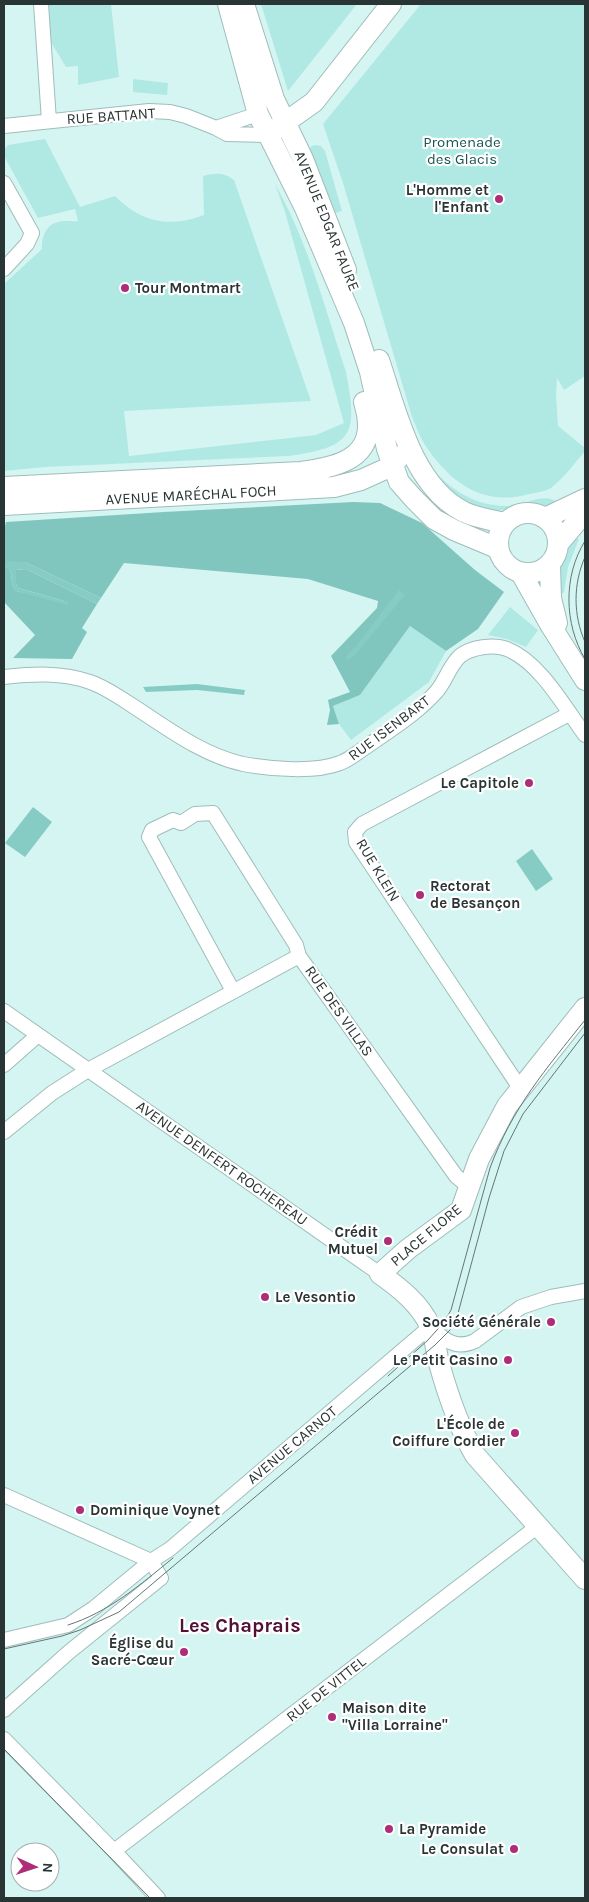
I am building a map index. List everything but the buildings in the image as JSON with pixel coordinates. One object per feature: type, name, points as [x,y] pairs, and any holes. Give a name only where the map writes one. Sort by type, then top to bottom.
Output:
[{"type":"main road","name":"AVENUE EDGAR FAURE","points":[[228,4],[258,114],[305,208],[354,323],[370,372],[384,436],[389,474]]},
{"type":"main road","name":"AVENUE EDGAR FAURE","points":[[244,4],[274,99],[284,124],[303,159],[366,320],[405,440]]},
{"type":"main road","points":[[268,135],[314,102],[391,4]]},
{"type":"main road","points":[[258,114],[284,124]]},
{"type":"main road","name":"AVENUE EDGAR FAURE","points":[[4,487],[301,472],[339,465],[351,459],[360,450],[367,435],[368,424],[362,386],[330,266]]},
{"type":"main road","points":[[405,440],[401,454],[389,474],[434,519],[454,530],[497,548]]},
{"type":"main road","points":[[405,440],[422,471],[433,486],[451,503],[477,517],[505,523]]},
{"type":"main road","name":"AVENUE MARÉCHAL FOCH","points":[[4,505],[334,487],[389,474]]},
{"type":"main road","points":[[545,518],[585,499]]},
{"type":"main road","points":[[558,544],[585,512]]},
{"type":"main road","points":[[520,514],[537,514],[545,518],[556,532],[558,544],[556,555],[550,565],[536,573],[514,571],[503,561],[497,548],[500,531],[505,523],[520,514]]},
{"type":"main road","points":[[550,565],[551,598],[563,644]]},
{"type":"main road","points":[[521,573],[585,680]]},
{"type":"main road","points":[[469,1189],[479,1159],[507,1106],[585,1008]]},
{"type":"main road","name":"PLACE FLORE","points":[[380,1274],[408,1249],[461,1210],[469,1189]]},
{"type":"main road","name":"AVENUE DENFERT ROCHEREAU","points":[[380,1274],[400,1288],[414,1302],[431,1326]]},
{"type":"main road","points":[[431,1326],[439,1363],[469,1445],[475,1455],[585,1579]]},
{"type":"street","points":[[41,4],[49,121]]},
{"type":"street","name":"RUE BATTANT","points":[[4,126],[149,111],[170,112],[216,128],[227,134],[268,135]]},
{"type":"street","points":[[216,128],[258,114]]},
{"type":"street","points":[[4,182],[32,233],[27,244],[4,269]]},
{"type":"street","name":"RUE ISENBART","points":[[4,677],[39,674],[75,678],[91,682],[117,696],[187,742],[221,757],[243,764],[304,770],[343,762],[418,709],[437,691],[453,664],[461,655],[488,646],[506,648],[516,653],[533,667],[561,701],[585,735]]},
{"type":"street","name":"RUE KLEIN","points":[[520,1088],[356,842],[355,832],[362,824],[569,714]]},
{"type":"street","points":[[233,991],[149,837],[152,830],[173,820],[181,823],[195,814],[213,812],[296,945],[299,956]]},
{"type":"street","name":"RUE DES VILLAS","points":[[4,1132],[52,1093],[88,1070],[299,956],[456,1176],[469,1189]]},
{"type":"street","name":"AVENUE DENFERT ROCHEREAU","points":[[4,1011],[380,1274]]},
{"type":"street","points":[[4,1064],[38,1035]]},
{"type":"street","points":[[431,1326],[442,1338],[454,1345],[468,1344],[475,1341],[521,1307],[551,1297],[585,1290]]},
{"type":"street","name":"AVENUE CARNOT","points":[[4,1640],[68,1625],[102,1602],[150,1561],[170,1549],[431,1326]]},
{"type":"street","points":[[4,1495],[150,1561],[161,1578],[78,1645],[4,1710]]},
{"type":"street","name":"RUE DE VITTEL","points":[[114,1850],[538,1526]]},
{"type":"street","points":[[4,1739],[114,1850],[158,1898]]},
{"type":"green space","points":[[46,4],[111,4],[119,77],[78,85],[78,66],[66,67],[49,39]]},
{"type":"green space","points":[[261,4],[357,4],[288,91]]},
{"type":"green space","name":"Promenade des Glacis","points":[[421,4],[585,4],[585,376],[564,390],[557,378],[556,395],[558,426],[585,448],[585,451],[569,471],[551,488],[525,495],[494,497],[480,494],[468,488],[445,470],[425,445],[412,417],[343,183],[323,124]]},
{"type":"green space","points":[[133,79],[168,83],[167,95],[133,92]]},
{"type":"green space","points":[[45,139],[80,207],[115,196],[135,212],[146,217],[168,222],[191,219],[204,215],[203,176],[219,174],[234,180],[311,401],[124,411],[129,456],[316,435],[344,423],[285,212],[275,184],[287,206],[306,252],[346,372],[350,393],[350,423],[346,434],[339,442],[327,448],[289,456],[45,467],[4,471],[4,284],[42,249],[43,236],[50,226],[60,221],[78,221],[75,209],[38,218],[4,156],[4,150],[8,145]]},
{"type":"green space","points":[[316,145],[321,146],[325,151],[342,211],[332,214],[307,151]]},
{"type":"green space","points":[[435,472],[458,492],[486,504],[506,506],[543,498],[557,502],[563,507],[546,509],[533,505],[524,505],[490,513],[465,506],[431,475]]},
{"type":"green space","points":[[575,537],[579,539],[568,567],[564,593],[555,593],[556,576],[565,558],[569,543]]},
{"type":"green space","points":[[510,607],[538,630],[526,647],[507,639],[488,635]]},
{"type":"green space","points":[[410,626],[446,651],[429,682],[351,740],[339,724],[333,706],[360,695]]},
{"type":"shaded area","points":[[353,502],[380,503],[422,523],[475,570],[504,592],[478,629],[446,651],[410,626],[360,695],[333,706],[339,724],[327,725],[330,710],[328,700],[350,692],[331,656],[377,608],[378,601],[308,579],[124,563],[101,598],[25,562],[9,569],[16,591],[68,602],[18,588],[16,584],[16,570],[26,569],[97,604],[82,628],[87,632],[72,659],[13,658],[35,635],[4,602],[4,531],[6,522]]},
{"type":"shaded area","points":[[6,561],[25,562],[101,598],[97,604],[26,569],[16,570],[16,584],[18,588],[68,602],[67,605],[16,591],[9,569],[5,568]]},
{"type":"shaded area","points":[[399,590],[405,595],[353,657],[347,661],[346,656],[357,645]]},
{"type":"shaded area","points":[[197,684],[245,690],[244,695],[197,690],[146,692],[143,687]]},
{"type":"shaded area","points":[[33,807],[52,822],[25,857],[5,843]]},
{"type":"shaded area","points":[[532,849],[553,879],[536,891],[516,861]]},
{"type":"tram line","points":[[585,541],[573,569],[569,600],[573,631],[585,659]]},
{"type":"tram line","points":[[585,557],[578,578],[576,600],[578,621],[585,642]]},
{"type":"tram line","points":[[388,1376],[428,1340],[444,1322],[451,1310],[490,1168],[499,1146],[531,1090],[585,1020]]},
{"type":"tram line","points":[[4,1649],[62,1636],[119,1612],[435,1345],[450,1330],[457,1317],[489,1198],[504,1151],[523,1114],[585,1033]]},
{"type":"tram line","points":[[68,1625],[97,1613],[124,1597],[173,1558]]},
{"type":"tram line","points":[[4,1749],[150,1898]]},
{"type":"place","name":"L'Homme et l'Enfant","points":[[499,199]]},
{"type":"place","name":"Tour Montmart","points":[[125,288]]},
{"type":"place","name":"Le Capitole","points":[[529,783]]},
{"type":"place","name":"Rectorat de Besançon","points":[[420,895]]},
{"type":"place","name":"Crédit Mutuel","points":[[388,1241]]},
{"type":"place","name":"Le Vesontio","points":[[265,1297]]},
{"type":"place","name":"Société Générale","points":[[551,1322]]},
{"type":"place","name":"Le Petit Casino","points":[[508,1360]]},
{"type":"place","name":"L'École de Coiffure Cordier","points":[[515,1433]]},
{"type":"place","name":"Dominique Voynet","points":[[80,1510]]},
{"type":"place","name":"Église du Sacré-Cœur","points":[[184,1652]]},
{"type":"place","name":"Maison dite \"Villa Lorraine\"","points":[[332,1717]]},
{"type":"place","name":"La Pyramide","points":[[389,1829]]},
{"type":"place","name":"Le Consulat","points":[[514,1849]]},
{"type":"district","name":"Les Chaprais","points":[[240,1625]]}]
